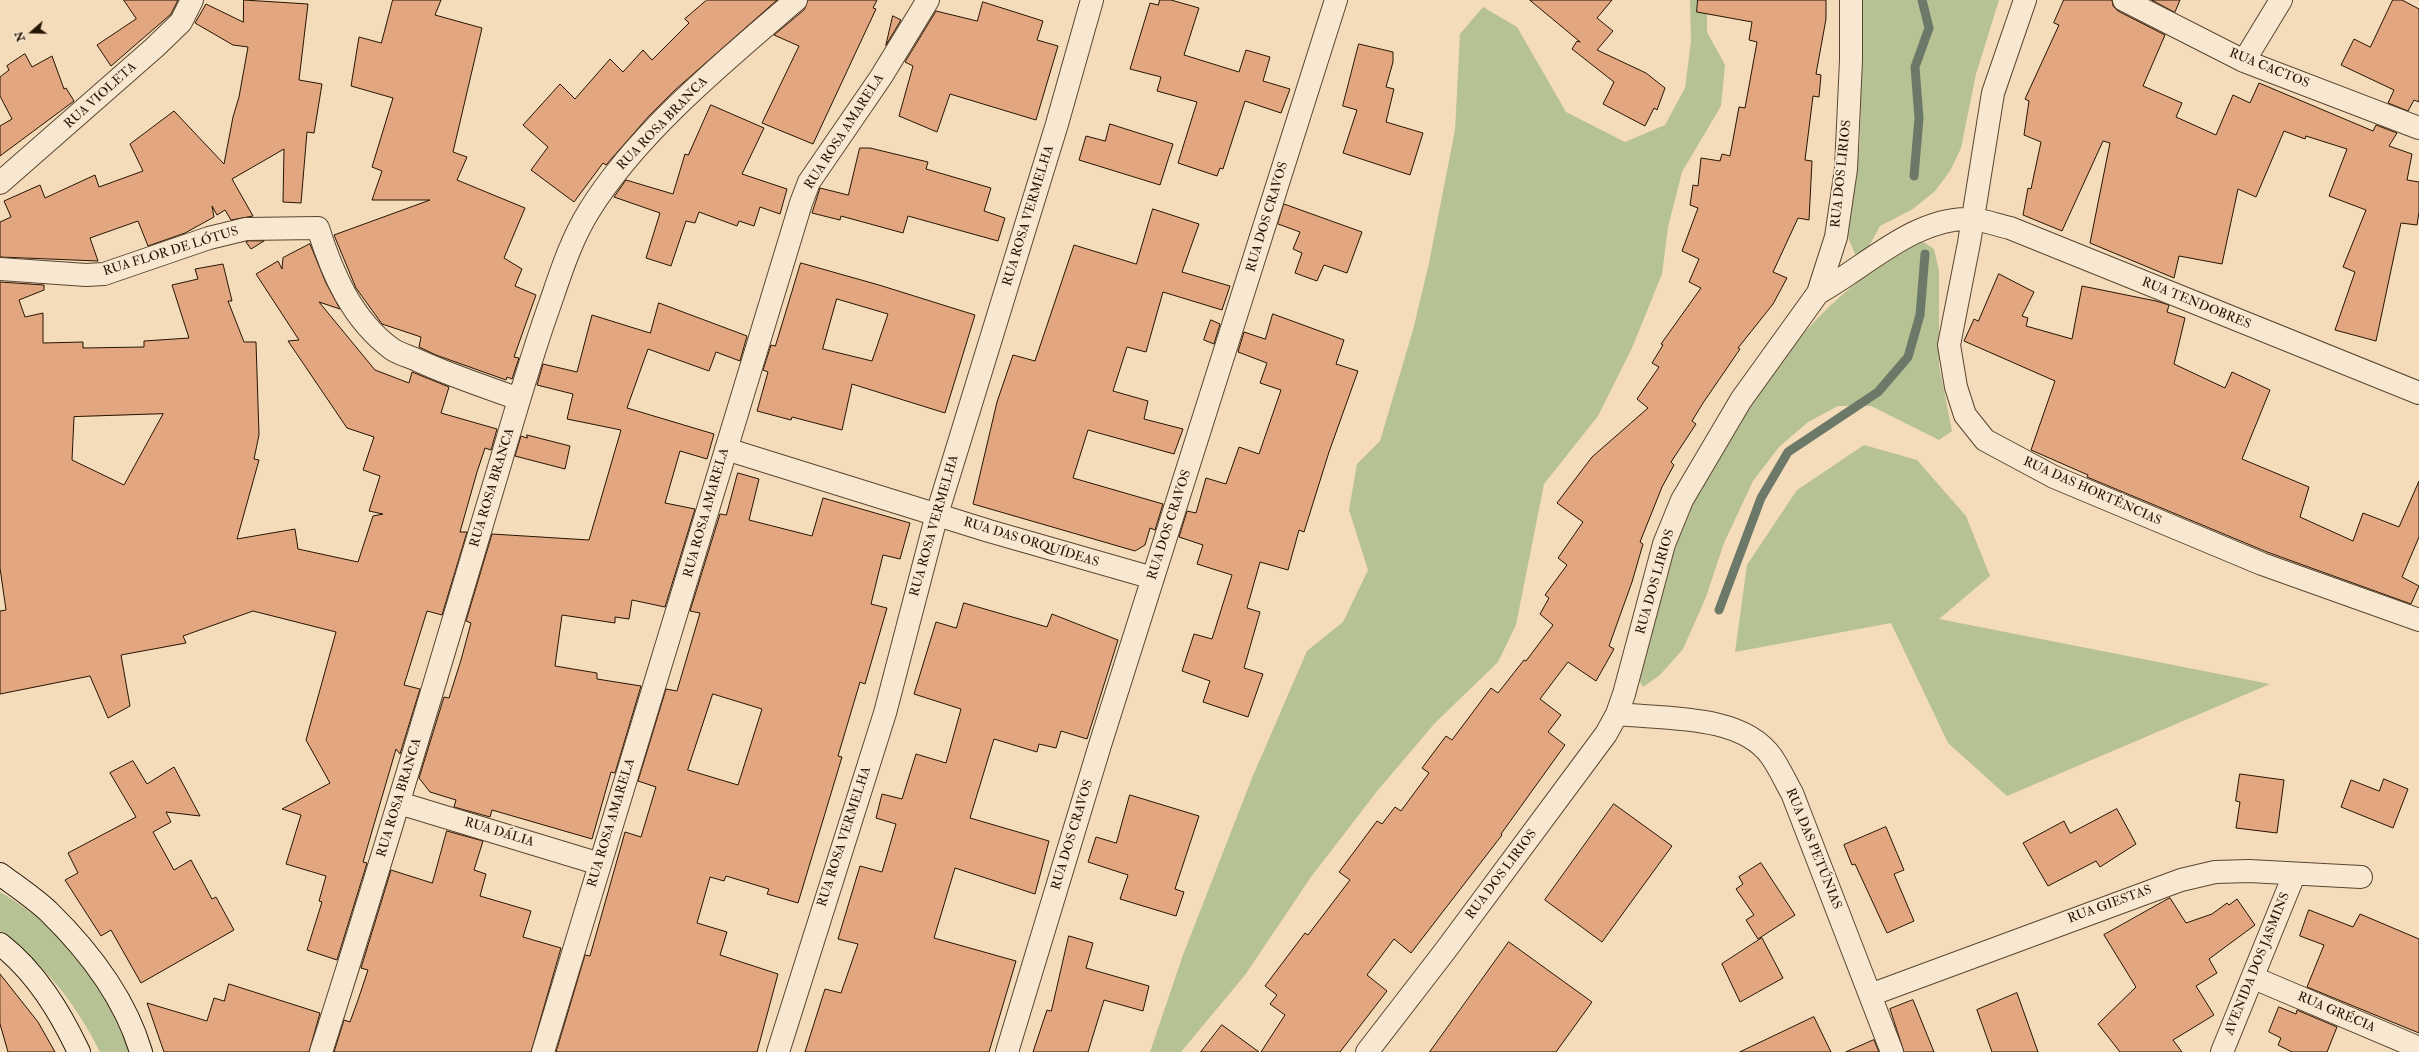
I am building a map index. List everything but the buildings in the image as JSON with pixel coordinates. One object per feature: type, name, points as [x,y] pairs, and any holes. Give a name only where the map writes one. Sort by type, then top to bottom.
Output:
[{"type":"street","name":"RUA VIOLETA","points":[[0,184],[154,48],[181,22],[192,0]]},
{"type":"street","name":"RUA ROSA BRANCA","points":[[321,1052],[399,803],[519,399],[568,249],[588,211],[614,174],[642,141],[700,85],[796,0]]},
{"type":"street","name":"RUA ROSA AMARELA","points":[[543,1052],[715,490],[787,247],[809,182],[881,77],[928,0]]},
{"type":"street","name":"RUA ROSA VERMELHA","points":[[778,1052],[885,713],[937,514],[1057,124],[1092,0]]},
{"type":"street","name":"RUA DOS CRAVOS","points":[[1007,1052],[1100,745],[1336,0]]},
{"type":"street","name":"RUA DOS LIRIOS","points":[[1367,1052],[1450,945],[1606,734],[1617,714],[1664,544],[1682,500],[1741,400],[1818,293],[1836,237],[1846,169],[1851,60],[1851,0]]},
{"type":"street","name":"RUA DAS HORTÊNCIAS","points":[[2026,0],[1993,93],[1971,219],[1969,243],[1950,345],[1956,387],[1966,415],[1985,440],[2054,477],[2262,564],[2419,620]]},
{"type":"street","name":"RUA CACTOS","points":[[2124,0],[2244,61],[2419,128]]},
{"type":"street","points":[[2244,61],[2281,0]]},
{"type":"street","name":"RUA TENDOBRES","points":[[1818,293],[1845,278],[1896,242],[1949,220],[1971,219],[2010,228],[2419,393]]},
{"type":"street","name":"RUA FLOR DE LÓTUS","points":[[0,269],[86,275],[104,274],[209,238],[246,229],[318,228],[336,278],[352,306],[374,332],[392,350],[444,372],[519,399]]},
{"type":"street","name":"RUA DAS ORQUÍDEAS","points":[[726,449],[989,531],[1153,578]]},
{"type":"street","name":"RUA DAS PETÚNIAS","points":[[1617,714],[1719,723],[1750,736],[1771,755],[1792,793],[1892,1052]]},
{"type":"street","name":"RUA DÁLIA","points":[[399,803],[600,864]]},
{"type":"street","name":"RUA GIESTAS","points":[[1870,996],[2181,880],[2215,872],[2249,871],[2294,875],[2361,877]]},
{"type":"street","points":[[0,874],[48,911],[89,956],[123,1006],[141,1052]]},
{"type":"street","name":"AVENIDA DOS JASMINS","points":[[2222,1052],[2254,978],[2294,875]]},
{"type":"street","points":[[0,944],[34,977],[65,1022],[79,1052]]},
{"type":"street","name":"RUA GRÉCIA","points":[[2254,978],[2419,1048]]},
{"type":"green space","points":[[1690,0],[1707,0],[1707,32],[1725,65],[1721,106],[1682,172],[1668,227],[1662,274],[1632,348],[1598,416],[1544,484],[1516,625],[1498,662],[1435,723],[1378,790],[1311,877],[1245,975],[1181,1052],[1150,1052],[1183,955],[1252,778],[1307,651],[1343,622],[1368,570],[1349,510],[1357,464],[1380,441],[1413,330],[1429,263],[1455,130],[1460,34],[1483,7],[1517,27],[1566,112],[1625,142],[1665,125],[1685,88],[1691,41]]},
{"type":"green space","points":[[1862,0],[1999,0],[1976,74],[1961,148],[1950,171],[1935,191],[1913,209],[1880,226],[1867,250],[1855,254],[1848,237],[1860,141]]},
{"type":"green space","points":[[1922,241],[1934,249],[1939,271],[1939,365],[1952,431],[1939,440],[1871,406],[1838,406],[1808,422],[1779,447],[1753,481],[1724,543],[1706,597],[1683,649],[1660,675],[1643,687],[1638,679],[1675,548],[1697,492],[1739,420],[1782,359],[1831,305],[1859,281],[1889,259]]},
{"type":"green space","points":[[1864,445],[1917,460],[1966,516],[1990,576],[1939,619],[2270,684],[2007,796],[1948,743],[1891,623],[1735,652],[1747,565],[1797,490]]},
{"type":"green space","points":[[0,892],[43,922],[80,960],[96,981],[109,1004],[120,1027],[129,1052],[100,1052],[91,1034],[57,985],[16,943],[0,931]]},
{"type":"waterway","points":[[1914,176],[1919,118],[1915,67],[1929,28],[1922,0]]},
{"type":"waterway","points":[[1719,610],[1761,498],[1788,452],[1878,392],[1908,357],[1920,315],[1925,254]]}]
